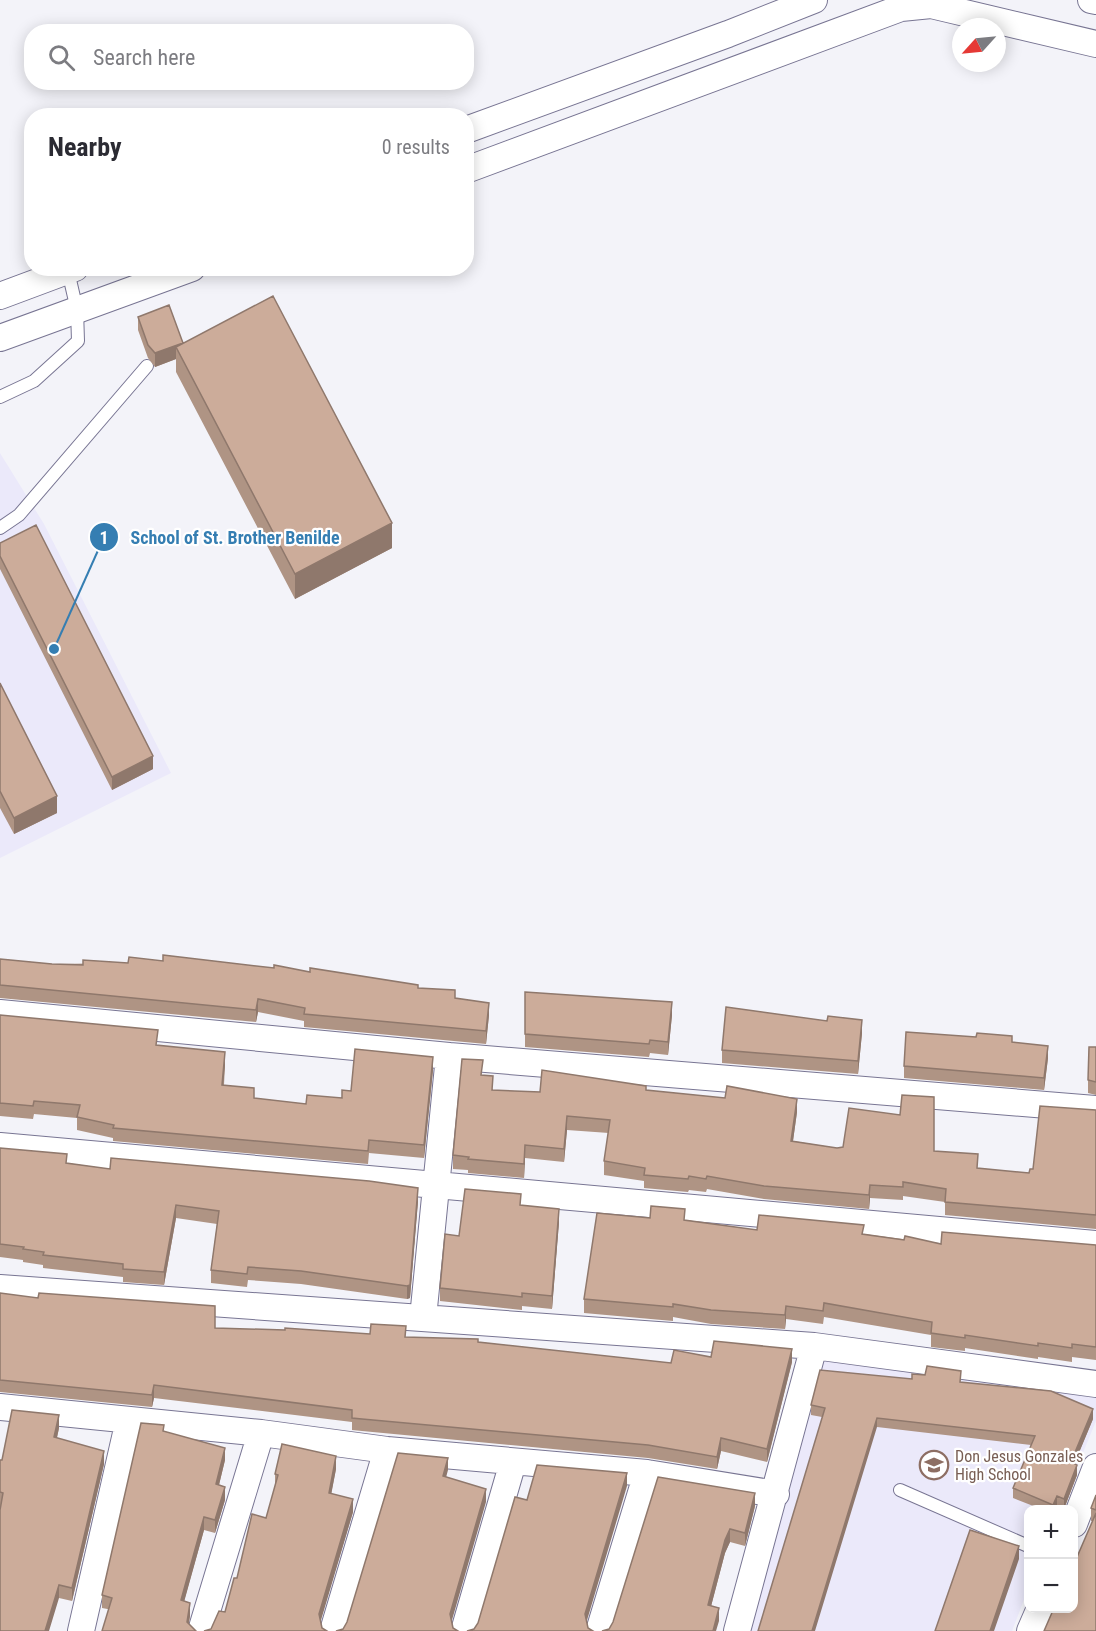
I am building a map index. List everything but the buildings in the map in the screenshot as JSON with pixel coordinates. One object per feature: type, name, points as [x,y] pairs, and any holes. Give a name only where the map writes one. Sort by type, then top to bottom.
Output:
[{"type":"street","points":[[474,127],[814,0]]},
{"type":"street","points":[[1091,0],[1096,1]]},
{"type":"street","points":[[474,167],[901,8],[931,5],[1096,44]]},
{"type":"street","points":[[545,102],[557,138]]},
{"type":"street","points":[[0,296],[55,276]]},
{"type":"street","points":[[0,338],[170,276]]},
{"type":"street","points":[[0,1013],[449,1056],[1096,1109]]},
{"type":"street","points":[[423,1318],[449,1056]]},
{"type":"street","points":[[0,1146],[1096,1244]]},
{"type":"street","points":[[0,1288],[814,1346],[1096,1384]]},
{"type":"street","points":[[737,1631],[776,1494],[814,1346]]},
{"type":"street","points":[[0,1407],[261,1433],[387,1450],[647,1473],[776,1494]]},
{"type":"street","points":[[81,1631],[129,1420]]},
{"type":"street","points":[[201,1631],[261,1433]]},
{"type":"street","points":[[333,1631],[387,1450]]},
{"type":"street","points":[[464,1631],[513,1462]]},
{"type":"street","points":[[1078,1514],[1096,1467]]},
{"type":"street","points":[[599,1631],[647,1473]]},
{"type":"street","points":[[1030,1631],[1038,1613]]},
{"type":"lane","points":[[0,398],[34,381],[78,341],[73,276]]},
{"type":"lane","points":[[0,528],[19,515],[147,366]]},
{"type":"lane","points":[[900,1490],[1024,1544]]},
{"type":"shaded area","points":[[0,453],[44,524],[171,773],[0,858]]},
{"type":"shaded area","name":"Don Jesus Gonzales High School","points":[[820,1355],[1096,1398],[1096,1421],[1062,1505],[1024,1505],[1024,1600],[1012,1631],[746,1631]]},
{"type":"place","name":"School of St. Brother Benilde","points":[[54,649]]},
{"type":"place","name":"Don Jesus Gonzales High School","points":[[934,1465]]}]
